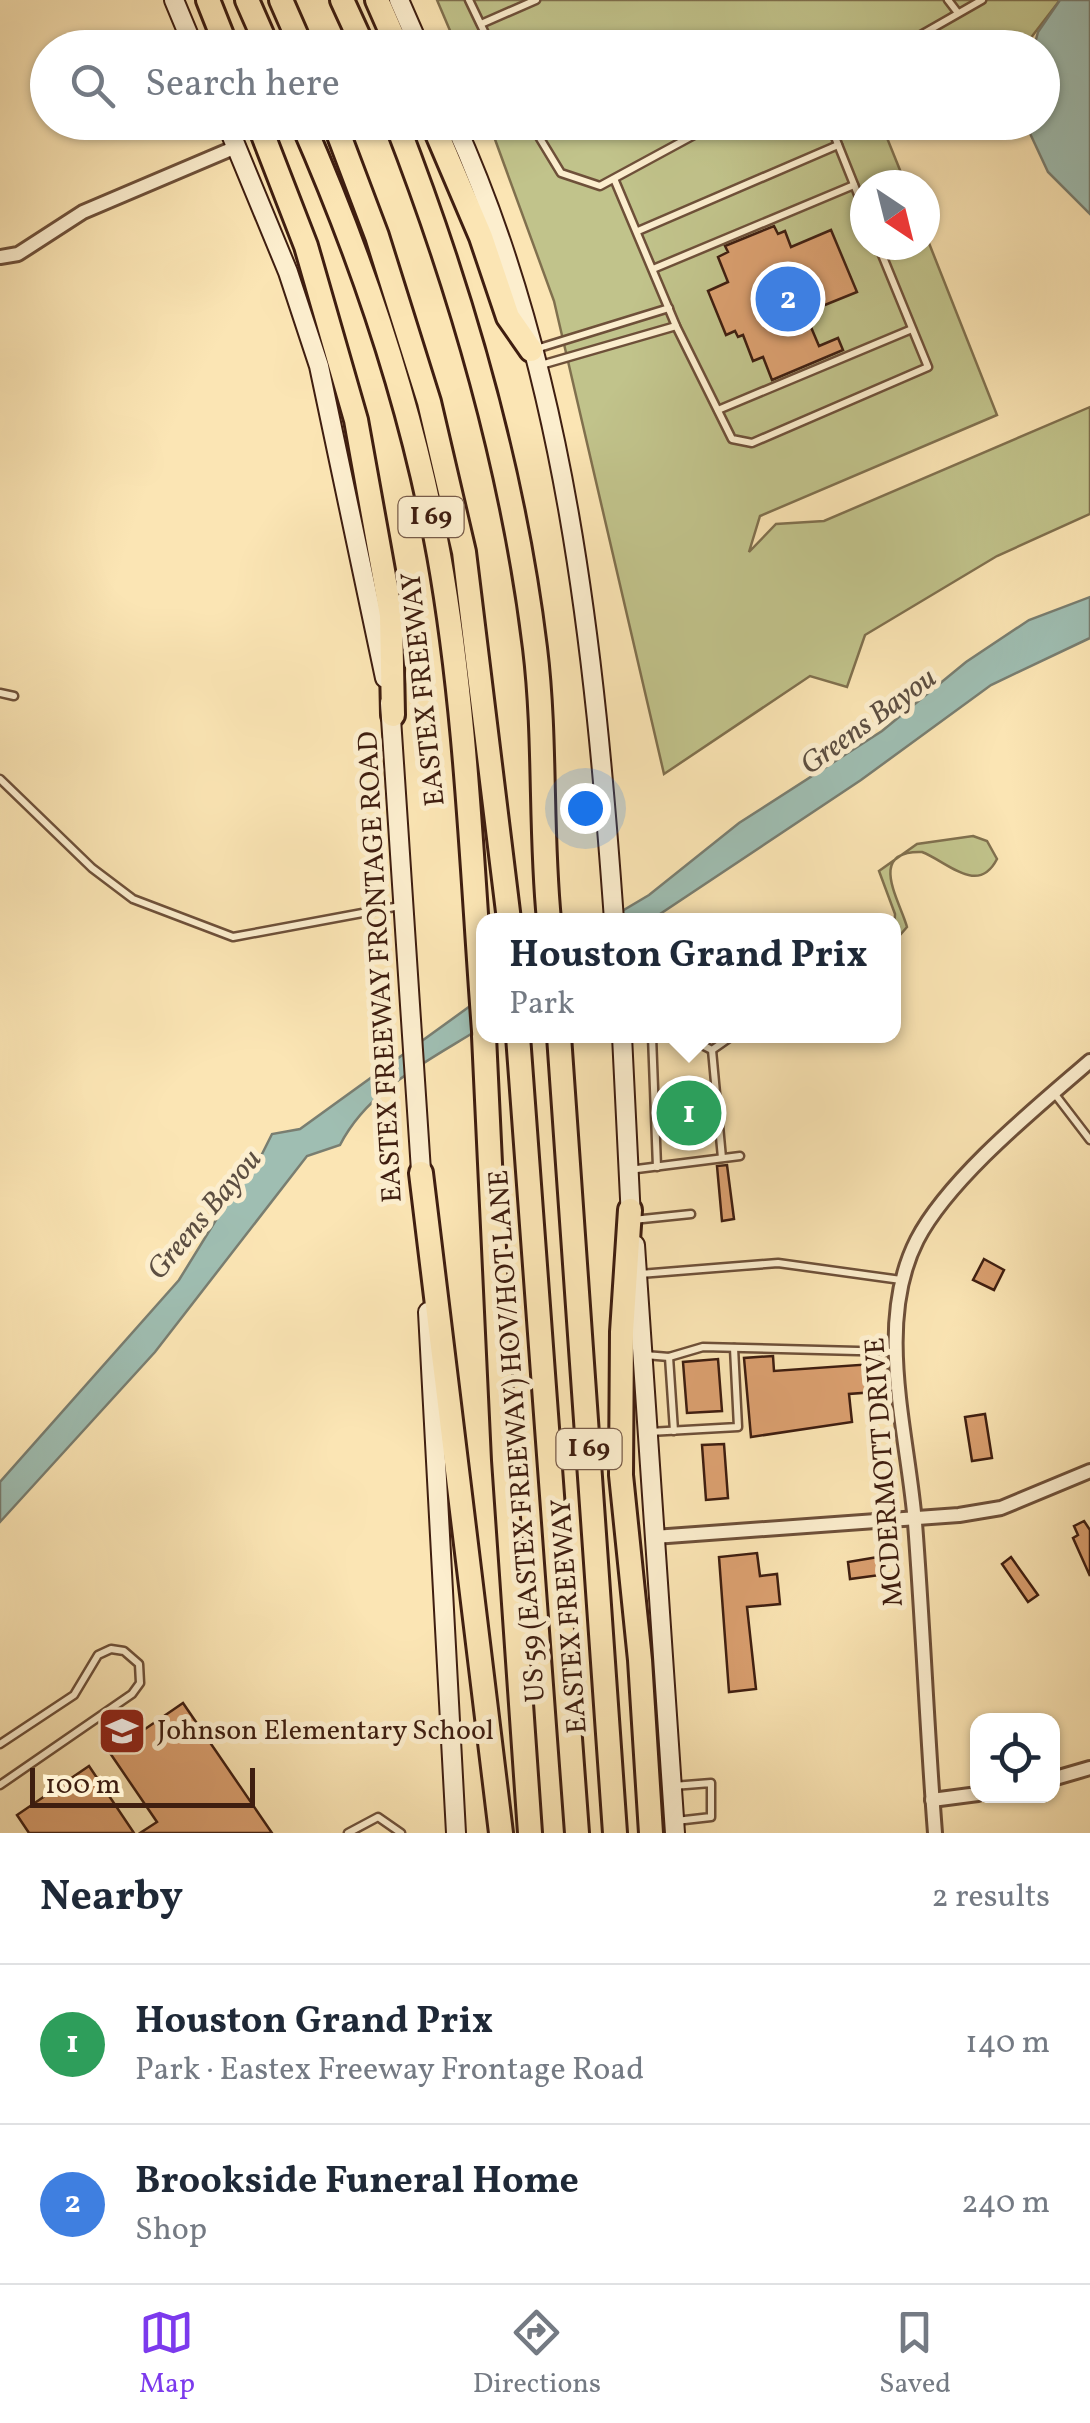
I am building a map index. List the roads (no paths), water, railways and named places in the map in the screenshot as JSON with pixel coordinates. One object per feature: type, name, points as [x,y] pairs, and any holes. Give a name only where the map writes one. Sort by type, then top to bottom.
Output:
[{"type":"highway","points":[[208,0],[220,30]]},
{"type":"highway","points":[[247,0],[260,30]]},
{"type":"highway","points":[[282,0],[294,30]]},
{"type":"highway","points":[[342,0],[356,30]]},
{"type":"highway","points":[[377,0],[390,30]]},
{"type":"highway","points":[[265,140],[306,246],[356,420],[391,616],[393,715]]},
{"type":"highway","name":"EASTEX FREEWAY","points":[[310,140],[338,203],[410,422],[439,557],[463,738],[476,931]]},
{"type":"highway","name":"I 69","points":[[341,140],[377,236],[429,402],[464,552],[509,913]]},
{"type":"highway","points":[[402,140],[486,386],[513,515],[535,650],[548,913]]},
{"type":"highway","points":[[440,140],[482,237],[508,316],[533,358]]},
{"type":"highway","name":"EASTEX FREEWAY","points":[[485,1043],[504,1460],[530,1833]]},
{"type":"highway","name":"US 59 (EASTEX FREEWAY) HOV/HOT LANE","points":[[519,1043],[576,1833]]},
{"type":"highway","name":"EASTEX FREEWAY","points":[[560,1043],[615,1833]]},
{"type":"highway","points":[[421,1174],[501,1833]]},
{"type":"highway","points":[[630,1215],[622,1332],[621,1475],[640,1660],[651,1833]]},
{"type":"main road","points":[[174,0],[186,30]]},
{"type":"main road","points":[[399,0],[412,30]]},
{"type":"main road","name":"EASTEX FREEWAY FRONTAGE ROAD","points":[[233,140],[288,272],[319,366],[393,715],[456,1833]]},
{"type":"main road","points":[[462,140],[481,182],[518,292],[574,558],[613,913]]},
{"type":"main road","points":[[622,1043],[630,1215],[638,1274],[675,1827]]},
{"type":"main road","points":[[443,1833],[450,1768]]},
{"type":"street","points":[[0,257],[18,254],[83,212],[236,147]]},
{"type":"street","name":"MCDERMOTT DRIVE","points":[[934,1833],[915,1521],[897,1352],[903,1280],[929,1218],[1053,1092],[1090,1061]]},
{"type":"street","points":[[654,1536],[915,1521],[1001,1508],[1090,1472]]},
{"type":"street","points":[[1060,1776],[1090,1768]]},
{"type":"street","points":[[932,1800],[970,1795]]},
{"type":"lane","points":[[469,0],[484,30]]},
{"type":"lane","points":[[481,24],[536,0]]},
{"type":"lane","points":[[948,0],[958,13]]},
{"type":"lane","points":[[929,30],[982,0]]},
{"type":"lane","points":[[541,140],[561,173],[584,184],[600,186],[687,140]]},
{"type":"lane","points":[[836,140],[850,175]]},
{"type":"lane","points":[[638,231],[838,145]]},
{"type":"lane","points":[[615,181],[676,326],[732,439],[752,443],[928,367],[884,260]]},
{"type":"lane","points":[[653,269],[850,187]]},
{"type":"lane","points":[[533,358],[668,308]]},
{"type":"lane","points":[[533,358],[676,326]]},
{"type":"lane","points":[[718,410],[912,329]]},
{"type":"lane","points":[[0,693],[14,696]]},
{"type":"lane","points":[[0,779],[92,868],[133,899],[233,937],[402,906]]},
{"type":"lane","points":[[652,1043],[657,1166]]},
{"type":"lane","points":[[698,1043],[712,1050]]},
{"type":"lane","points":[[712,1050],[722,1043]]},
{"type":"lane","points":[[712,1050],[722,1158]]},
{"type":"lane","points":[[1053,1092],[1090,1140]]},
{"type":"lane","points":[[628,1170],[740,1156]]},
{"type":"lane","points":[[630,1215],[691,1214]]},
{"type":"lane","points":[[638,1274],[778,1263],[903,1280]]},
{"type":"lane","points":[[643,1355],[670,1356],[704,1347],[897,1352]]},
{"type":"lane","points":[[648,1432],[738,1427],[734,1348]]},
{"type":"lane","points":[[670,1356],[674,1431]]},
{"type":"lane","points":[[0,1744],[74,1695],[94,1660],[104,1652],[124,1650],[139,1664],[140,1683],[132,1694],[0,1785]]},
{"type":"lane","points":[[672,1786],[711,1783],[711,1817],[675,1827]]},
{"type":"lane","points":[[348,1833],[378,1817],[401,1833]]},
{"type":"place","name":"Brookside Funeral Home","points":[[788,299]]},
{"type":"place","name":"Houston Grand Prix","points":[[689,1113]]},
{"type":"place","name":"Johnson Elementary School","points":[[122,1731]]},
{"type":"water label","name":"Greens Bayou","points":[[869,722]]},
{"type":"water label","name":"Greens Bayou","points":[[205,1215]]}]
